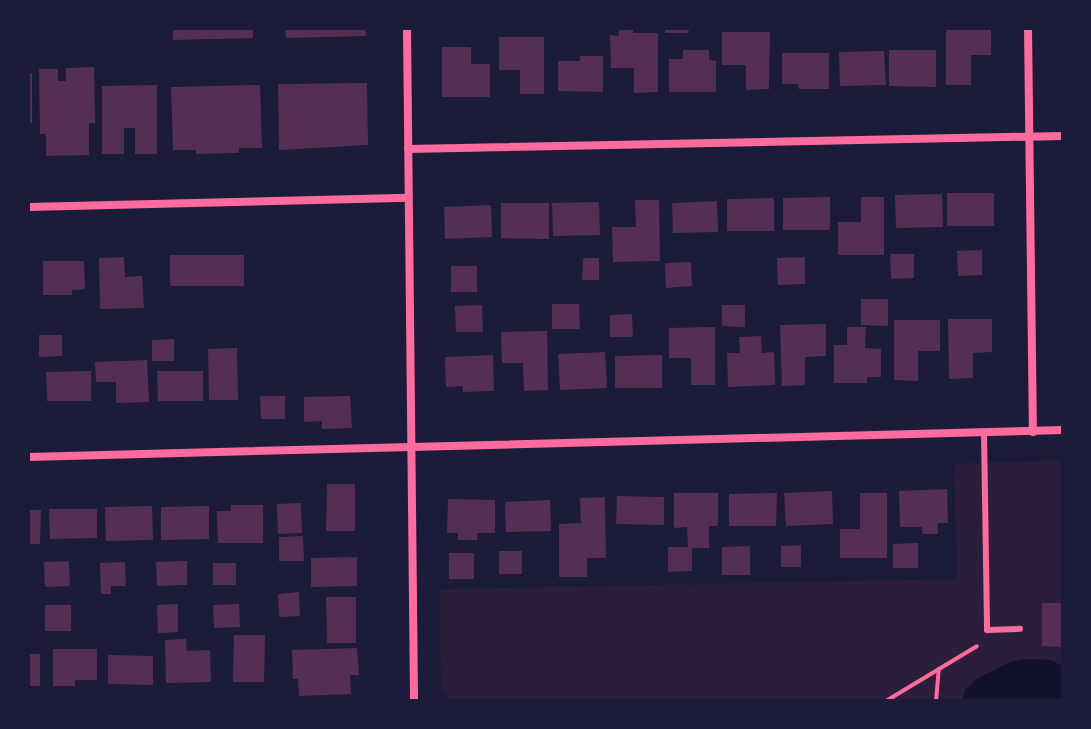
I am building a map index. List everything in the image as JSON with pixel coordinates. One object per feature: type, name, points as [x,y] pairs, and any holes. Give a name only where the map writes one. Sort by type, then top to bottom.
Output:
[{"type":"street","points":[[407,28],[414,701]]},
{"type":"street","points":[[1028,28],[1033,432]]},
{"type":"street","points":[[408,149],[1063,136]]},
{"type":"street","points":[[28,207],[408,198]]},
{"type":"street","points":[[28,457],[1063,430]]},
{"type":"lane","points":[[984,433],[987,630],[1020,629]]},
{"type":"path","points":[[886,701],[977,646]]},
{"type":"path","points":[[936,701],[939,669]]},
{"type":"shaded area","points":[[1063,460],[1063,701],[450,701],[441,690],[439,589],[957,579],[954,464]]},
{"type":"shaded area","points":[[1052,660],[1063,667],[1063,701],[962,701],[965,690],[978,678],[1010,662]]},
{"type":"building","points":[[173,28],[253,28],[253,38],[173,40]]},
{"type":"building","points":[[285,28],[365,28],[366,36],[286,38]]},
{"type":"building","points":[[619,28],[633,28],[633,33],[658,33],[658,92],[634,93],[634,68],[611,68],[610,35],[619,36]]},
{"type":"building","points":[[665,28],[688,28],[689,33],[665,33]]},
{"type":"building","points":[[946,28],[991,28],[991,55],[971,55],[971,85],[946,85]]},
{"type":"building","points":[[722,32],[770,32],[769,89],[746,90],[746,65],[722,65]]},
{"type":"building","points":[[499,37],[544,37],[544,94],[520,94],[520,70],[499,70]]},
{"type":"building","points":[[442,47],[471,47],[471,64],[490,64],[490,97],[442,97]]},
{"type":"building","points":[[683,50],[709,50],[709,60],[716,61],[716,92],[669,92],[669,59],[683,59]]},
{"type":"building","points":[[889,50],[936,50],[936,87],[889,86]]},
{"type":"building","points":[[884,51],[886,85],[840,86],[839,52]]},
{"type":"building","points":[[782,53],[829,53],[829,89],[799,89],[798,84],[782,84]]},
{"type":"building","points":[[580,56],[603,56],[603,92],[558,91],[558,61],[580,61]]},
{"type":"building","points":[[94,67],[95,123],[89,123],[89,155],[46,156],[46,134],[40,134],[39,69],[58,69],[58,81],[66,81],[66,68]]},
{"type":"building","points":[[28,73],[32,73],[32,123],[28,123]]},
{"type":"building","points":[[367,83],[368,145],[279,150],[278,84]]},
{"type":"building","points":[[157,85],[157,154],[135,154],[135,128],[124,128],[124,154],[102,154],[102,86]]},
{"type":"building","points":[[260,85],[262,148],[239,148],[239,153],[196,154],[196,150],[173,150],[171,87]]},
{"type":"building","points":[[947,193],[994,193],[994,226],[947,226]]},
{"type":"building","points":[[942,194],[943,227],[896,228],[895,195]]},
{"type":"building","points":[[830,197],[830,230],[783,230],[783,198]]},
{"type":"building","points":[[861,197],[884,197],[884,255],[838,255],[838,222],[861,222]]},
{"type":"building","points":[[774,198],[774,231],[727,231],[727,199]]},
{"type":"building","points":[[635,200],[659,200],[660,261],[613,262],[612,227],[636,227]]},
{"type":"building","points":[[717,201],[718,232],[673,233],[672,203]]},
{"type":"building","points":[[599,202],[600,235],[553,236],[552,203]]},
{"type":"building","points":[[501,203],[549,203],[549,239],[501,238]]},
{"type":"building","points":[[491,205],[492,237],[445,239],[444,207]]},
{"type":"building","points":[[982,250],[982,275],[958,276],[957,251]]},
{"type":"building","points":[[890,254],[914,254],[914,278],[891,279]]},
{"type":"building","points":[[170,255],[244,255],[244,286],[170,286]]},
{"type":"building","points":[[124,257],[125,277],[142,276],[144,308],[100,309],[99,258]]},
{"type":"building","points":[[805,257],[805,284],[778,285],[777,258]]},
{"type":"building","points":[[583,258],[599,258],[599,280],[582,280]]},
{"type":"building","points":[[43,261],[84,261],[85,289],[72,290],[72,295],[43,295]]},
{"type":"building","points":[[691,262],[692,286],[666,288],[665,263]]},
{"type":"building","points":[[451,266],[477,266],[477,292],[451,292]]},
{"type":"building","points":[[861,299],[888,299],[888,326],[861,325]]},
{"type":"building","points":[[552,304],[579,304],[580,329],[552,329]]},
{"type":"building","points":[[482,305],[483,332],[456,332],[455,306]]},
{"type":"building","points":[[722,305],[745,305],[745,327],[722,326]]},
{"type":"building","points":[[632,314],[633,337],[610,337],[610,315]]},
{"type":"building","points":[[948,319],[992,319],[992,352],[973,353],[973,378],[949,379]]},
{"type":"building","points":[[894,320],[940,320],[940,351],[918,351],[918,381],[894,380]]},
{"type":"building","points":[[826,324],[826,356],[805,357],[805,385],[782,386],[780,325]]},
{"type":"building","points":[[715,327],[715,385],[691,385],[691,358],[669,358],[669,328]]},
{"type":"building","points":[[847,327],[866,327],[865,348],[881,349],[881,377],[867,377],[867,383],[834,383],[834,345],[847,345]]},
{"type":"building","points":[[547,331],[548,390],[524,391],[523,363],[502,363],[501,332]]},
{"type":"building","points":[[39,335],[62,335],[62,356],[39,357]]},
{"type":"building","points":[[761,336],[762,353],[774,352],[775,385],[728,387],[727,353],[740,353],[739,337]]},
{"type":"building","points":[[174,339],[174,361],[152,361],[152,340]]},
{"type":"building","points":[[237,348],[238,400],[209,400],[208,349]]},
{"type":"building","points":[[605,352],[607,388],[560,390],[558,354]]},
{"type":"building","points":[[493,355],[494,391],[463,392],[463,386],[446,387],[445,357]]},
{"type":"building","points":[[662,355],[662,388],[615,388],[615,356]]},
{"type":"building","points":[[147,360],[149,402],[116,403],[116,382],[96,382],[95,362]]},
{"type":"building","points":[[91,371],[91,401],[47,401],[46,372]]},
{"type":"building","points":[[157,371],[203,371],[203,401],[158,401]]},
{"type":"building","points":[[260,396],[285,396],[285,419],[261,419]]},
{"type":"building","points":[[350,396],[352,428],[322,429],[322,421],[304,422],[304,397]]},
{"type":"building","points":[[327,484],[355,484],[355,531],[326,531]]},
{"type":"building","points":[[947,489],[948,523],[938,523],[938,534],[922,534],[922,527],[900,527],[899,491]]},
{"type":"building","points":[[832,491],[833,524],[786,526],[784,493]]},
{"type":"building","points":[[674,493],[718,493],[718,526],[709,526],[709,548],[692,548],[692,571],[668,572],[668,547],[688,547],[687,527],[674,528]]},
{"type":"building","points":[[777,493],[776,526],[729,526],[729,494]]},
{"type":"building","points":[[860,493],[887,493],[887,558],[840,558],[840,529],[860,529]]},
{"type":"building","points":[[617,496],[664,497],[664,525],[616,524]]},
{"type":"building","points":[[605,497],[606,558],[587,558],[587,577],[559,577],[559,524],[581,523],[580,498]]},
{"type":"building","points":[[448,499],[495,500],[495,533],[477,533],[477,540],[458,540],[458,533],[447,533]]},
{"type":"building","points":[[550,500],[551,531],[506,532],[505,502]]},
{"type":"building","points":[[301,503],[302,533],[278,534],[277,504]]},
{"type":"building","points":[[231,505],[263,505],[263,543],[218,543],[217,511],[231,511]]},
{"type":"building","points":[[152,506],[153,540],[106,541],[105,507]]},
{"type":"building","points":[[209,506],[209,539],[161,540],[161,507]]},
{"type":"building","points":[[49,509],[97,509],[97,538],[50,539]]},
{"type":"building","points":[[28,510],[41,510],[40,544],[28,544]]},
{"type":"building","points":[[303,536],[304,561],[279,561],[279,537]]},
{"type":"building","points":[[918,543],[918,568],[893,568],[893,544]]},
{"type":"building","points":[[801,545],[801,567],[781,567],[781,546]]},
{"type":"building","points":[[750,546],[750,575],[722,575],[722,547]]},
{"type":"building","points":[[499,551],[522,551],[522,574],[499,574]]},
{"type":"building","points":[[449,553],[474,553],[474,579],[449,579]]},
{"type":"building","points":[[357,557],[357,586],[311,587],[311,558]]},
{"type":"building","points":[[69,561],[70,586],[45,587],[44,562]]},
{"type":"building","points":[[187,561],[187,585],[157,586],[156,562]]},
{"type":"building","points":[[125,562],[126,586],[111,586],[111,594],[101,594],[100,563]]},
{"type":"building","points":[[213,563],[236,563],[236,585],[213,585]]},
{"type":"building","points":[[299,592],[300,616],[279,617],[278,594]]},
{"type":"building","points":[[326,597],[356,597],[356,643],[327,643]]},
{"type":"building","points":[[1042,603],[1063,603],[1063,647],[1042,646]]},
{"type":"building","points":[[178,604],[178,632],[158,633],[157,605]]},
{"type":"building","points":[[239,604],[240,627],[214,628],[213,605]]},
{"type":"building","points":[[45,605],[71,605],[71,631],[45,631]]},
{"type":"building","points":[[234,635],[265,635],[264,682],[233,682]]},
{"type":"building","points":[[186,639],[187,651],[210,650],[211,682],[166,683],[165,640]]},
{"type":"building","points":[[357,648],[359,675],[350,675],[351,694],[299,696],[298,679],[293,679],[292,650]]},
{"type":"building","points":[[53,649],[97,649],[97,680],[75,680],[75,686],[53,686]]},
{"type":"building","points":[[28,654],[40,654],[40,686],[28,686]]},
{"type":"building","points":[[108,655],[153,656],[153,685],[108,684]]}]
